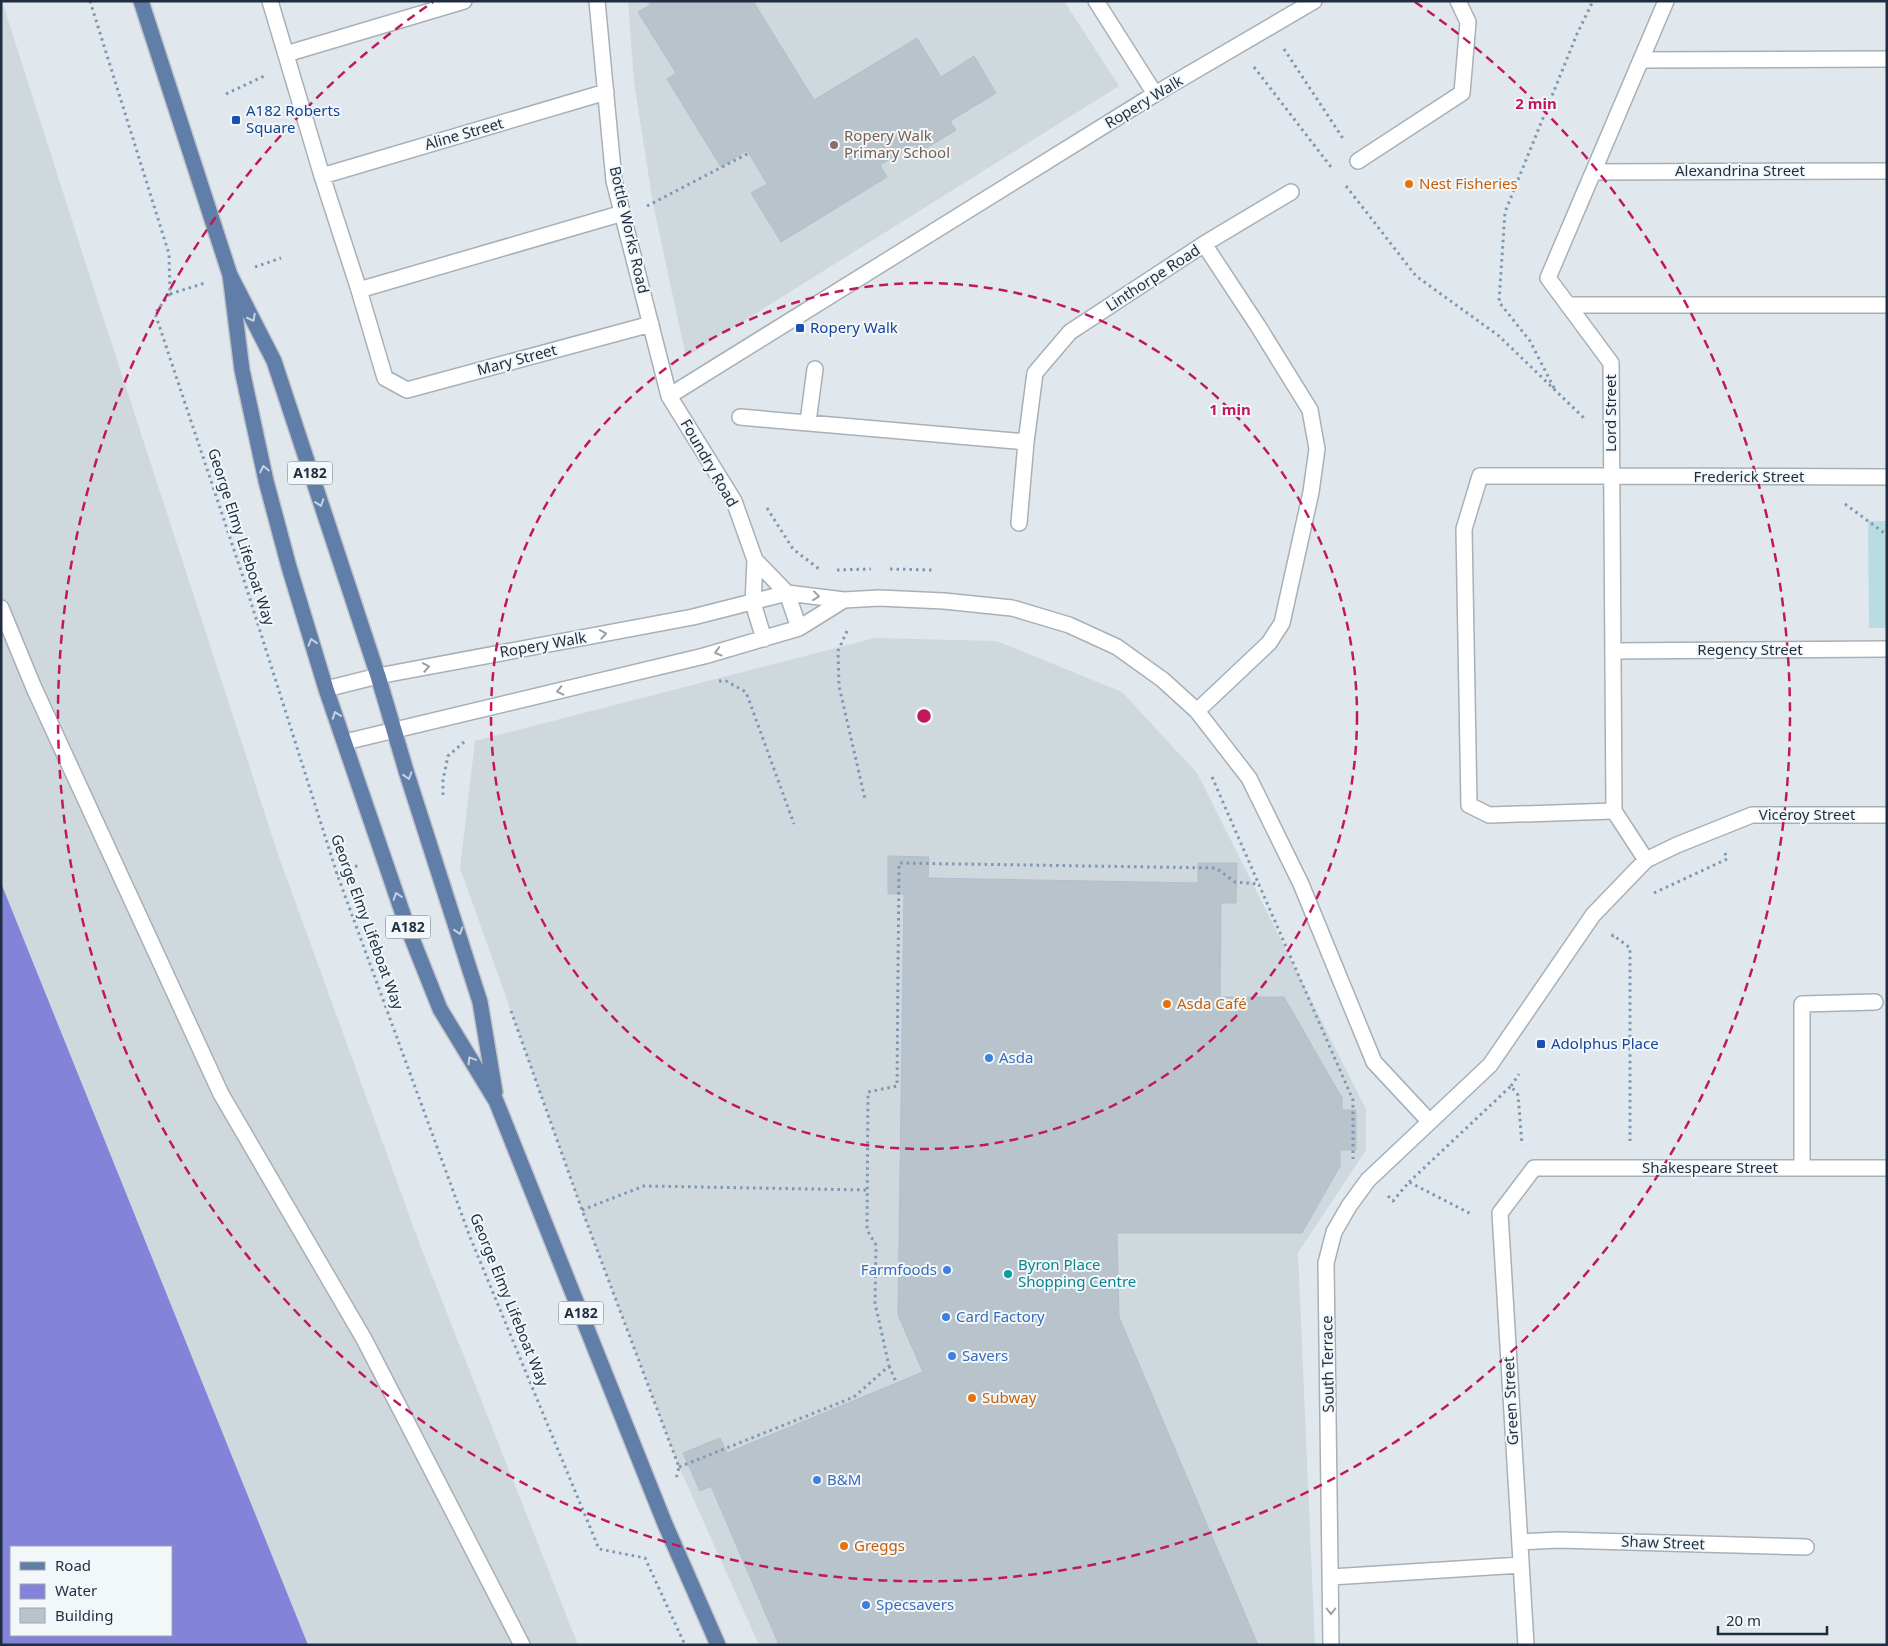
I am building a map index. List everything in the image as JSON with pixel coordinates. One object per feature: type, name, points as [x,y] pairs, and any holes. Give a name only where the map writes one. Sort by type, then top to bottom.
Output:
[{"type":"main road","name":"A182","points":[[141,1],[230,275],[274,361],[378,676]]},
{"type":"main road","name":"A182","points":[[230,275],[242,370],[266,481],[289,567],[326,689]]},
{"type":"main road","points":[[378,676],[480,1002],[496,1101]]},
{"type":"main road","points":[[326,689],[345,742]]},
{"type":"main road","name":"A182","points":[[345,742],[407,926],[440,1009],[496,1101],[665,1524],[718,1645]]},
{"type":"street","points":[[270,1],[322,176],[359,290],[623,213]]},
{"type":"street","points":[[288,59],[464,1]]},
{"type":"street","name":"Bottle Works Road","points":[[597,1],[614,181],[669,396]]},
{"type":"street","points":[[1096,1],[1155,94]]},
{"type":"street","name":"Ropery Walk","points":[[669,396],[1155,94],[1314,1]]},
{"type":"street","points":[[1358,161],[1462,93],[1468,22],[1458,1]]},
{"type":"street","name":"Lord Street","points":[[1614,811],[1611,363],[1548,278],[1666,1]]},
{"type":"street","points":[[1641,60],[1887,59]]},
{"type":"street","name":"Aline Street","points":[[322,176],[606,92]]},
{"type":"street","name":"Alexandrina Street","points":[[1594,172],[1887,170]]},
{"type":"street","points":[[1204,244],[1291,192]]},
{"type":"street","name":"Linthorpe Road","points":[[1019,524],[1026,442],[1035,373],[1070,332],[1204,244],[1310,410],[1318,449],[1311,492],[1282,624],[1269,643],[1197,712]]},
{"type":"street","name":"Mary Street","points":[[359,290],[385,378],[408,390],[651,324]]},
{"type":"street","points":[[1568,305],[1887,305]]},
{"type":"street","points":[[808,422],[815,369]]},
{"type":"street","name":"Foundry Road","points":[[669,396],[734,501],[755,560],[752,603]]},
{"type":"street","points":[[740,417],[1026,442]]},
{"type":"street","name":"Frederick Street","points":[[1614,811],[1489,814],[1469,805],[1464,529],[1480,476],[1887,477]]},
{"type":"street","name":"Foundry Road","points":[[755,560],[787,593]]},
{"type":"street","points":[[800,628],[787,593],[844,600],[879,598],[1012,608],[1069,625],[1117,647],[1163,680],[1197,712],[1249,778],[1302,884],[1374,1062],[1430,1121]]},
{"type":"street","name":"Ropery Walk","points":[[326,689],[378,676],[693,618],[787,593]]},
{"type":"street","points":[[345,742],[704,656],[800,628],[844,600]]},
{"type":"street","points":[[752,603],[764,638]]},
{"type":"street","points":[[1,608],[34,688],[221,1094],[364,1339],[522,1645]]},
{"type":"street","name":"Regency Street","points":[[1613,651],[1887,649]]},
{"type":"street","points":[[1614,811],[1646,860]]},
{"type":"street","name":"Viceroy Street","points":[[1646,860],[1752,814],[1887,815]]},
{"type":"street","name":"South Terrace","points":[[1331,1645],[1326,1263],[1334,1232],[1368,1180],[1490,1065],[1593,915],[1646,860]]},
{"type":"street","points":[[1802,1168],[1802,1004],[1875,1002]]},
{"type":"street","name":"Shakespeare Street","points":[[1532,1171],[1630,1168],[1887,1168]]},
{"type":"street","name":"Green Street","points":[[1526,1645],[1500,1213],[1532,1171]]},
{"type":"street","name":"Shaw Street","points":[[1520,1542],[1558,1540],[1806,1547]]},
{"type":"street","points":[[1331,1578],[1521,1565]]},
{"type":"path","points":[[90,1],[169,254],[170,294],[212,281]]},
{"type":"path","points":[[1555,391],[1530,341],[1499,302],[1505,212],[1592,1]]},
{"type":"path","points":[[1269,28],[1358,161]]},
{"type":"path","points":[[1238,46],[1337,174]]},
{"type":"path","points":[[226,94],[288,59]]},
{"type":"path","points":[[623,213],[653,204],[749,154]]},
{"type":"path","points":[[1343,182],[1416,276],[1499,336],[1584,418],[1611,439]]},
{"type":"path","points":[[249,268],[281,258]]},
{"type":"path","name":"George Elmy Lifeboat Way","points":[[170,294],[155,313],[242,574],[336,874],[470,1237],[599,1548],[645,1558],[685,1645]]},
{"type":"path","points":[[764,504],[793,549],[820,570]]},
{"type":"path","points":[[830,570],[877,569]]},
{"type":"path","points":[[886,569],[934,570]]},
{"type":"path","points":[[855,627],[848,630],[838,651],[839,686],[865,800]]},
{"type":"path","points":[[710,682],[726,681],[746,692],[794,824]]},
{"type":"path","points":[[443,796],[443,780],[448,756],[466,741]]},
{"type":"path","points":[[1209,770],[1353,1100],[1353,1165],[1368,1180],[1393,1201],[1409,1182],[1511,1086],[1522,1070]]},
{"type":"path","points":[[1649,898],[1655,892],[1726,858],[1717,829]]},
{"type":"path","points":[[896,1382],[889,1366],[875,1303],[876,1245],[867,1230],[867,1190],[868,1092],[897,1086],[899,863],[1216,868],[1235,882],[1260,884]]},
{"type":"path","points":[[1607,943],[1619,929]]},
{"type":"path","points":[[1613,935],[1630,948],[1630,1168]]},
{"type":"path","points":[[509,1007],[582,1210],[679,1467],[854,1397],[889,1366]]},
{"type":"path","points":[[1511,1086],[1518,1095],[1523,1161],[1532,1171]]},
{"type":"path","points":[[1409,1182],[1501,1227]]},
{"type":"path","points":[[582,1210],[644,1186],[867,1190]]},
{"type":"shaded area","points":[[2,1],[279,857],[420,1245],[578,1645],[1,1645]]},
{"type":"shaded area","name":"Ropery Walk Primary School","points":[[628,1],[1064,1],[1119,86],[686,357],[653,204],[634,82]]},
{"type":"shaded area","points":[[1868,521],[1887,521],[1887,628],[1869,628]]},
{"type":"shaded area","name":"Byron Place Shopping Centre","points":[[875,638],[997,641],[1122,692],[1197,773],[1366,1109],[1366,1150],[1298,1253],[1315,1645],[759,1645],[679,1467],[582,1210],[460,868],[475,741]]},
{"type":"water","points":[[1,883],[308,1645],[1,1645]]},
{"type":"building","points":[[648,1],[753,1],[814,100],[917,38],[941,77],[974,56],[996,93],[950,121],[956,130],[920,152],[915,144],[880,165],[887,177],[781,242],[751,193],[767,184],[747,150],[721,167],[667,79],[676,73],[638,12],[650,5]]},
{"type":"building","name":"Byron Place Shopping Centre","points":[[888,856],[929,857],[928,878],[1198,883],[1198,863],[1237,863],[1236,903],[1221,903],[1220,997],[1284,997],[1342,1098],[1342,1110],[1356,1110],[1356,1150],[1340,1150],[1340,1166],[1302,1233],[1117,1233],[1119,1317],[1258,1645],[779,1645],[711,1486],[700,1491],[683,1453],[720,1438],[727,1453],[923,1372],[898,1315],[904,894],[888,894]]},
{"type":"place","name":"A182 Roberts Square","points":[[236,120]]},
{"type":"place","name":"Ropery Walk Primary School","points":[[834,145]]},
{"type":"place","name":"Nest Fisheries","points":[[1409,184]]},
{"type":"place","name":"Ropery Walk","points":[[800,328]]},
{"type":"place","name":"Asda Café","points":[[1167,1004]]},
{"type":"place","name":"Adolphus Place","points":[[1541,1044]]},
{"type":"place","name":"Asda","points":[[989,1058]]},
{"type":"place","name":"Farmfoods","points":[[947,1270]]},
{"type":"place","name":"Byron Place Shopping Centre","points":[[1008,1274]]},
{"type":"place","name":"Card Factory","points":[[946,1317]]},
{"type":"place","name":"Savers","points":[[952,1356]]},
{"type":"place","name":"Subway","points":[[972,1398]]},
{"type":"place","name":"B&M","points":[[817,1480]]},
{"type":"place","name":"Greggs","points":[[844,1546]]},
{"type":"place","name":"Specsavers","points":[[866,1605]]}]
